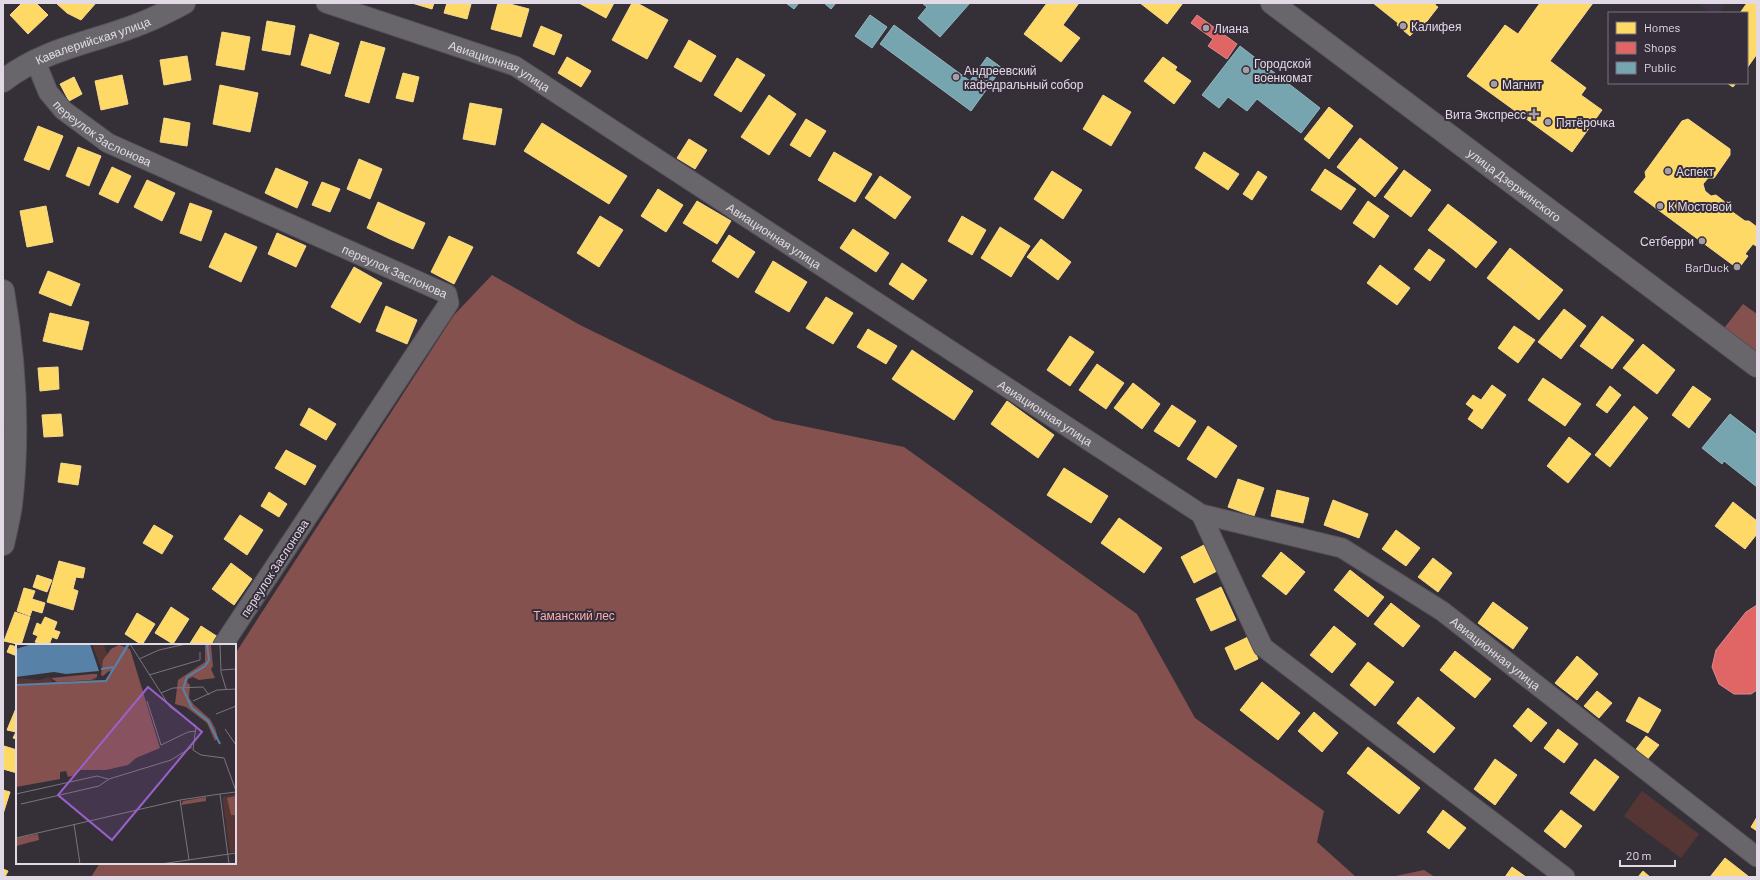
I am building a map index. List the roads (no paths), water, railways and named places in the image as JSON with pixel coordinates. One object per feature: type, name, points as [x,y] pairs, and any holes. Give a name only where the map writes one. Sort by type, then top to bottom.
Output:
[{"type":"street","name":"Кавалерийская улица","points":[[3,81],[17,69],[57,50],[136,26],[166,13],[184,3]]},
{"type":"street","name":"Авиационная улица","points":[[326,3],[515,66],[1201,514],[1342,548],[1442,611],[1757,857]]},
{"type":"street","name":"улица Дзержинского","points":[[1272,3],[1757,366]]},
{"type":"street","name":"переулок Заслонова","points":[[35,60],[48,92],[63,110],[108,144],[448,294],[448,303],[224,644]]},
{"type":"street","points":[[3,291],[14,390],[14,456],[11,506],[3,544]]},
{"type":"street","points":[[1201,514],[1262,647],[1565,877]]},
{"type":"place","name":"Калифея","points":[[1403,26]]},
{"type":"place","name":"Лиана","points":[[1206,28]]},
{"type":"place","name":"Городской военкомат","points":[[1246,70]]},
{"type":"place","name":"Андреевский кафедральный собор","points":[[956,77]]},
{"type":"place","name":"Магнит","points":[[1494,84]]},
{"type":"place","name":"Вита Экспресс","points":[[1534,114]]},
{"type":"place","name":"Пятёрочка","points":[[1548,122]]},
{"type":"place","name":"Аспект","points":[[1668,171]]},
{"type":"place","name":"К Мостовой","points":[[1660,206]]},
{"type":"place","name":"Сетберри","points":[[1702,241]]},
{"type":"place","name":"BarDuck","points":[[1737,267]]},
{"type":"park label","name":"Таманский лес","points":[[574,615]]}]
